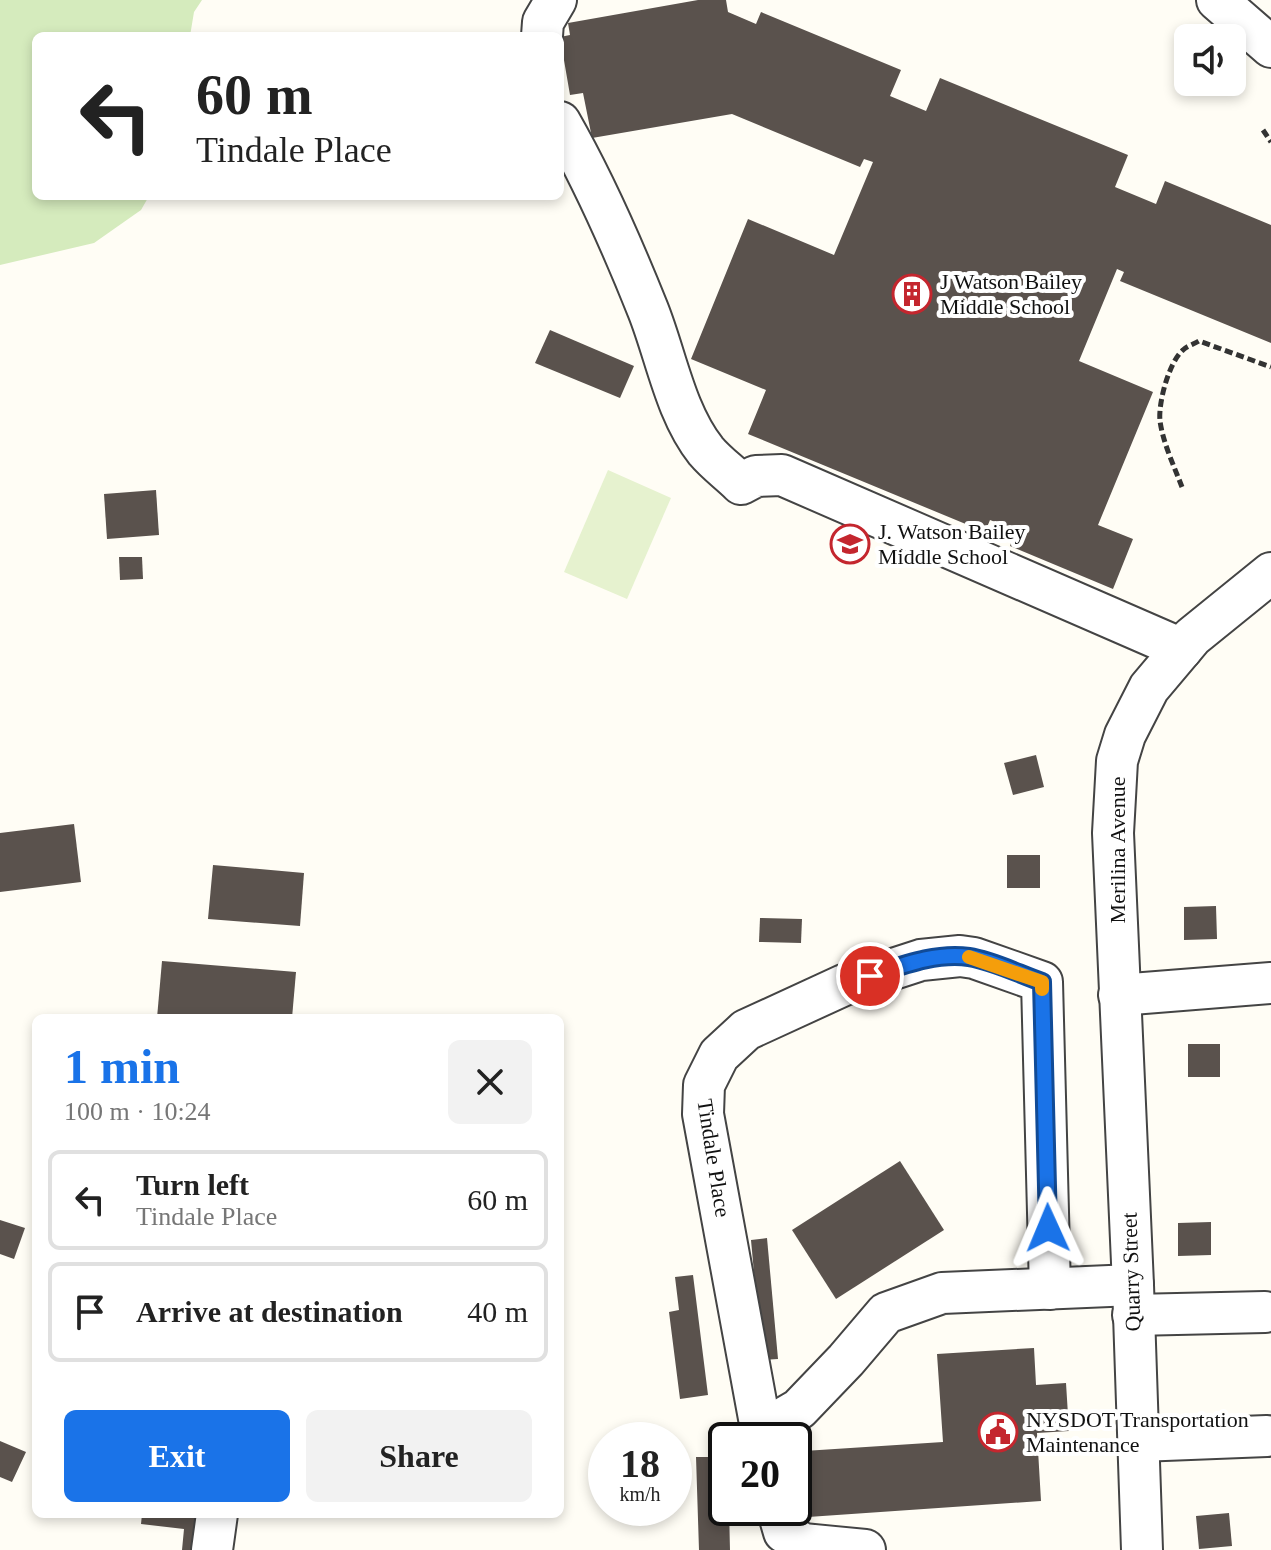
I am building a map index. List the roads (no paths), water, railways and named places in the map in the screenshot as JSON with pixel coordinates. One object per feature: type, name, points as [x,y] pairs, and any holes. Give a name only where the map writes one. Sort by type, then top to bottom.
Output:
[{"type":"street","points":[[542,32],[543,22],[556,0]]},
{"type":"street","points":[[1217,0],[1271,47]]},
{"type":"street","points":[[564,129],[587,168],[627,257],[654,326],[663,360],[690,424],[706,451],[741,484],[756,476],[782,475],[1182,649]]},
{"type":"street","name":"Merilina Avenue","points":[[1119,995],[1113,833],[1117,761],[1125,735],[1149,688],[1192,637],[1271,573]]},
{"type":"street","name":"Tindale Place","points":[[761,1422],[703,1114],[704,1085],[719,1055],[746,1030],[844,985],[921,960],[960,956],[974,958],[1042,982],[1050,1289]]},
{"type":"street","points":[[1119,995],[1271,983]]},
{"type":"street","name":"Quarry Street","points":[[1119,995],[1142,1550]]},
{"type":"street","points":[[781,1422],[799,1409],[886,1313],[942,1293],[1050,1289],[1265,1312]]},
{"type":"street","points":[[1139,1441],[1267,1436]]},
{"type":"street","points":[[212,1550],[216,1518]]},
{"type":"street","points":[[782,1526],[784,1532],[803,1544],[865,1550]]},
{"type":"place","name":"J Watson Bailey Middle School","points":[[912,294]]},
{"type":"place","name":"J. Watson Bailey Middle School","points":[[850,544]]},
{"type":"place","name":"NYSDOT Transportation Maintenance","points":[[998,1432]]}]
